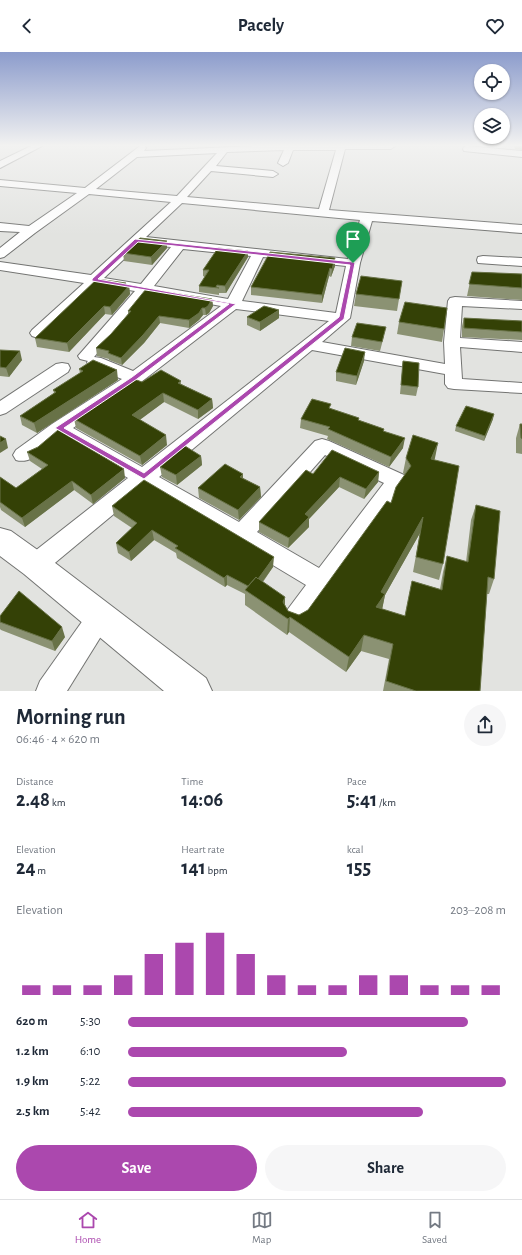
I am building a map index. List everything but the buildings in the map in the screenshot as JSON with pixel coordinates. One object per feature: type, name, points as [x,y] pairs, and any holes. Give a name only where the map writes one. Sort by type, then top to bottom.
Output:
[{"type":"street","points":[[0,254],[31,230],[88,191],[106,176]]},
{"type":"street","points":[[38,333],[180,199],[202,176]]},
{"type":"street","points":[[323,213],[333,176]]},
{"type":"street","points":[[0,183],[367,217],[522,229]]},
{"type":"street","points":[[35,565],[342,318],[353,263],[367,217]]},
{"type":"street","points":[[0,227],[31,230]]},
{"type":"street","points":[[137,240],[353,263]]},
{"type":"street","points":[[135,378],[90,359],[179,245]]},
{"type":"street","points":[[23,455],[59,428],[135,378],[233,304],[259,253]]},
{"type":"street","points":[[483,260],[522,262]]},
{"type":"street","points":[[0,266],[145,288],[233,304],[342,318]]},
{"type":"street","points":[[522,305],[455,301],[452,342],[452,370],[454,384],[522,388]]},
{"type":"street","points":[[452,342],[522,347]]},
{"type":"street","points":[[309,344],[452,370]]},
{"type":"street","points":[[0,409],[62,368]]},
{"type":"street","points":[[59,428],[144,476],[323,582]]},
{"type":"street","points":[[242,534],[322,446],[397,480],[297,616]]},
{"type":"street","points":[[0,540],[35,565],[193,691]]},
{"type":"street","points":[[50,691],[100,617]]},
{"type":"route","points":[[137,240],[353,263],[342,318],[144,476],[59,428],[135,378],[233,304],[94,280],[137,240]]}]
